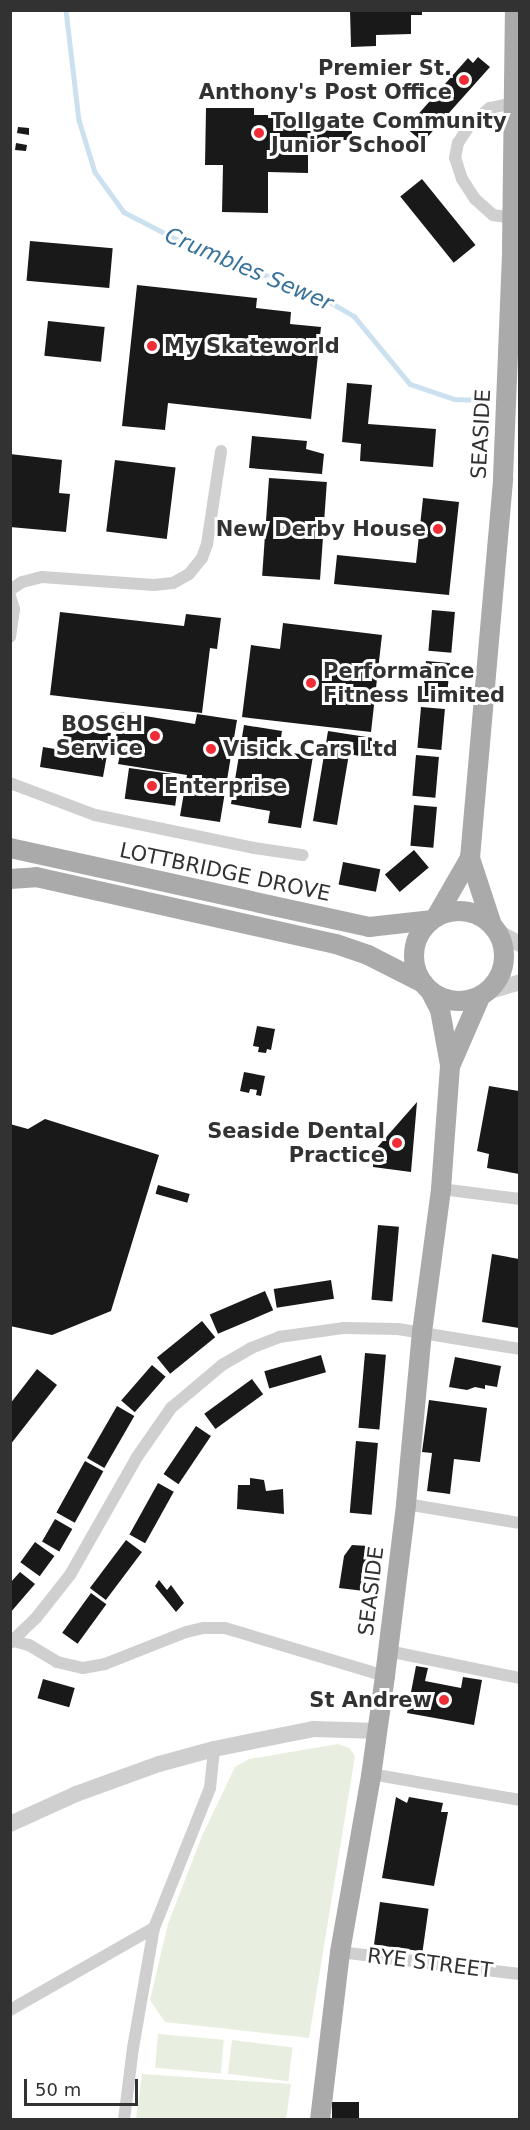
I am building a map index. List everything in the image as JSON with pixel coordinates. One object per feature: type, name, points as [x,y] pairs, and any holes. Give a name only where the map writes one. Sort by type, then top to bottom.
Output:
[{"type":"main road","name":"SEASIDE","points":[[495,928],[470,858],[514,376],[512,218],[515,10]]},
{"type":"main road","name":"LOTTBRIDGE DROVE","points":[[10,848],[369,927],[434,918]]},
{"type":"main road","name":"SEASIDE","points":[[434,918],[470,858]]},
{"type":"main road","points":[[10,879],[36,877],[336,944],[368,955],[449,1000],[464,1001],[484,994],[501,972],[504,960],[503,947],[495,928],[476,914],[462,911],[434,918],[423,928],[414,950],[414,961],[426,987]]},
{"type":"main road","name":"SEASIDE","points":[[320,2120],[340,1952],[378,1731],[406,1504],[422,1332],[441,1189],[450,1065],[443,1019],[426,987]]},
{"type":"main road","name":"SEASIDE","points":[[450,1065],[484,994]]},
{"type":"street","points":[[512,218],[493,216],[475,199],[462,180],[455,158],[458,143],[469,126],[490,108],[513,103]]},
{"type":"street","points":[[10,590],[22,582],[42,577],[164,585],[189,574],[202,558],[207,544],[221,451]]},
{"type":"street","points":[[10,596],[14,609],[10,637]]},
{"type":"street","name":"LOTTBRIDGE DROVE","points":[[10,783],[95,815],[254,848],[303,855]]},
{"type":"street","points":[[495,928],[519,944]]},
{"type":"street","points":[[484,994],[519,982]]},
{"type":"street","points":[[441,1189],[519,1199]]},
{"type":"street","points":[[12,1642],[36,1618],[70,1575],[137,1457],[165,1417],[196,1384],[251,1348],[279,1337],[307,1331],[344,1328],[398,1329],[519,1349]]},
{"type":"street","points":[[406,1504],[519,1523]]},
{"type":"street","points":[[12,1642],[29,1645],[57,1662],[83,1668],[105,1664],[186,1632],[204,1628],[225,1628],[385,1676]]},
{"type":"street","points":[[388,1651],[519,1678]]},
{"type":"street","points":[[10,1824],[76,1794],[159,1764],[213,1749],[313,1729],[378,1731]]},
{"type":"street","points":[[124,2120],[133,2048],[154,1928],[210,1788],[213,1749]]},
{"type":"street","points":[[371,1774],[519,1800]]},
{"type":"street","points":[[10,2010],[154,1928]]},
{"type":"street","name":"RYE STREET","points":[[340,1952],[519,1974]]},
{"type":"green space","points":[[338,1744],[349,1748],[355,1756],[309,2038],[165,2022],[150,2000],[168,1924],[202,1836],[235,1767],[249,1759]]},
{"type":"green space","points":[[158,2034],[224,2040],[221,2074],[155,2068]]},
{"type":"green space","points":[[232,2040],[293,2047],[288,2081],[228,2074]]},
{"type":"green space","points":[[142,2074],[291,2084],[286,2119],[136,2119]]},
{"type":"building","points":[[350,10],[422,10],[422,15],[411,15],[411,34],[376,35],[376,46],[351,47]]},
{"type":"building","points":[[478,57],[490,67],[423,142],[406,128],[468,58],[473,63]]},
{"type":"building","points":[[206,108],[254,108],[254,115],[309,115],[309,130],[352,131],[352,140],[308,140],[308,173],[268,172],[268,213],[222,212],[223,165],[205,165]]},
{"type":"building","points":[[18,127],[29,128],[29,135],[17,133]]},
{"type":"building","points":[[16,143],[27,145],[26,151],[15,150]]},
{"type":"building","points":[[422,179],[475,245],[454,263],[400,197]]},
{"type":"building","points":[[30,241],[113,248],[109,288],[27,281]]},
{"type":"building","points":[[137,285],[257,298],[256,308],[291,312],[290,324],[321,327],[311,419],[168,403],[165,430],[122,426]]},
{"type":"building","points":[[48,321],[105,327],[101,362],[44,356]]},
{"type":"building","name":"New Derby House","points":[[347,383],[372,385],[368,424],[436,429],[433,467],[360,461],[361,444],[342,442]]},
{"type":"building","points":[[252,436],[307,441],[306,449],[324,454],[322,474],[249,468]]},
{"type":"building","points":[[10,454],[62,460],[59,493],[70,494],[66,532],[10,527]]},
{"type":"building","points":[[115,460],[176,467],[167,539],[106,531]]},
{"type":"building","points":[[269,478],[327,482],[320,580],[262,576]]},
{"type":"building","name":"New Derby House","points":[[423,498],[459,502],[449,595],[334,584],[337,555],[416,563]]},
{"type":"building","points":[[432,610],[455,612],[451,653],[428,651]]},
{"type":"building","points":[[60,612],[184,626],[186,614],[221,618],[217,649],[210,648],[202,713],[50,695]]},
{"type":"building","name":"Performance Fitness Limited","points":[[283,623],[382,635],[371,732],[242,717],[251,645],[280,649]]},
{"type":"building","points":[[426,661],[450,663],[446,704],[422,702]]},
{"type":"building","points":[[421,707],[445,709],[441,750],[417,748]]},
{"type":"building","points":[[120,712],[195,724],[197,714],[237,720],[220,822],[180,816],[187,775],[118,764],[121,750],[114,749]]},
{"type":"building","points":[[244,725],[282,731],[279,751],[313,756],[301,828],[268,823],[270,811],[231,804]]},
{"type":"building","points":[[65,726],[111,733],[103,777],[40,767],[43,747],[61,750]]},
{"type":"building","points":[[328,731],[373,738],[370,758],[349,754],[337,825],[313,821]]},
{"type":"building","points":[[416,755],[439,757],[435,798],[412,796]]},
{"type":"building","name":"Enterprise","points":[[129,768],[180,775],[175,806],[125,799]]},
{"type":"building","points":[[414,805],[437,807],[433,848],[410,846]]},
{"type":"building","points":[[414,850],[429,868],[400,892],[385,874]]},
{"type":"building","points":[[343,862],[380,869],[376,892],[339,885]]},
{"type":"building","points":[[257,1026],[275,1029],[271,1050],[267,1049],[266,1053],[258,1052],[259,1047],[253,1046]]},
{"type":"building","points":[[244,1072],[265,1076],[261,1096],[256,1095],[257,1090],[250,1089],[249,1093],[240,1091]]},
{"type":"building","points":[[489,1086],[519,1091],[519,1174],[487,1168],[489,1154],[477,1151]]},
{"type":"building","name":"Seaside Dental Practice","points":[[417,1102],[411,1172],[373,1167],[374,1151]]},
{"type":"building","points":[[45,1119],[159,1155],[111,1311],[52,1335],[10,1326],[10,1124],[28,1129]]},
{"type":"building","points":[[158,1185],[190,1194],[187,1203],[156,1194]]},
{"type":"building","points":[[378,1225],[399,1227],[392,1302],[371,1300]]},
{"type":"building","points":[[492,1254],[519,1259],[519,1328],[482,1322]]},
{"type":"building","points":[[331,1280],[334,1299],[277,1308],[274,1289]]},
{"type":"building","points":[[265,1291],[273,1310],[218,1334],[210,1314]]},
{"type":"building","points":[[202,1321],[215,1337],[170,1374],[157,1358]]},
{"type":"building","points":[[365,1353],[386,1355],[379,1430],[358,1428]]},
{"type":"building","points":[[321,1355],[326,1372],[269,1389],[264,1371]]},
{"type":"building","points":[[455,1357],[501,1366],[497,1387],[485,1385],[485,1389],[475,1387],[467,1390],[449,1387]]},
{"type":"building","points":[[152,1365],[166,1377],[135,1412],[121,1400]]},
{"type":"building","points":[[37,1369],[57,1385],[10,1445],[10,1404]]},
{"type":"building","points":[[252,1379],[263,1394],[215,1429],[204,1414]]},
{"type":"building","points":[[429,1400],[487,1408],[480,1462],[454,1459],[450,1494],[427,1491],[432,1453],[422,1452]]},
{"type":"building","points":[[117,1406],[134,1416],[104,1468],[87,1458]]},
{"type":"building","points":[[196,1426],[211,1436],[178,1484],[164,1474]]},
{"type":"building","points":[[356,1441],[378,1443],[372,1515],[350,1513]]},
{"type":"building","points":[[85,1461],[103,1471],[75,1523],[56,1513]]},
{"type":"building","points":[[250,1478],[264,1480],[266,1491],[283,1489],[284,1514],[237,1509],[238,1485],[250,1485]]},
{"type":"building","points":[[158,1483],[174,1492],[145,1543],[129,1535]]},
{"type":"building","points":[[55,1519],[72,1529],[59,1552],[42,1542]]},
{"type":"building","points":[[126,1540],[142,1552],[106,1600],[90,1588]]},
{"type":"building","points":[[35,1542],[54,1556],[40,1576],[20,1562]]},
{"type":"building","points":[[352,1545],[368,1546],[364,1591],[339,1588],[344,1556]]},
{"type":"building","points":[[20,1572],[35,1584],[10,1613],[10,1583]]},
{"type":"building","points":[[159,1580],[167,1590],[171,1585],[184,1603],[176,1612],[155,1586]]},
{"type":"building","points":[[91,1593],[106,1604],[78,1644],[62,1633]]},
{"type":"building","name":"St Andrew","points":[[416,1666],[428,1668],[425,1681],[461,1688],[463,1677],[482,1680],[474,1725],[407,1713]]},
{"type":"building","points":[[43,1679],[75,1688],[69,1707],[37,1698]]},
{"type":"building","points":[[396,1797],[407,1803],[409,1797],[443,1803],[441,1812],[448,1812],[434,1886],[382,1878]]},
{"type":"building","points":[[380,1902],[429,1909],[423,1951],[374,1945]]},
{"type":"building","points":[[332,2102],[359,2102],[359,2120],[332,2120]]},
{"type":"waterway","name":"Crumbles Sewer","points":[[66,10],[79,120],[95,172],[124,212],[205,254],[311,291],[354,316],[410,384],[454,399],[484,400]]},
{"type":"place","name":"Premier St. Anthony's Post Office","points":[[464,80]]},
{"type":"place","name":"Tollgate Community Junior School","points":[[259,133]]},
{"type":"place","name":"My Skateworld","points":[[152,346]]},
{"type":"place","name":"New Derby House","points":[[438,529]]},
{"type":"place","name":"Performance Fitness Limited","points":[[311,683]]},
{"type":"place","name":"BOSCH Service","points":[[155,736]]},
{"type":"place","name":"Visick Cars Ltd","points":[[211,749]]},
{"type":"place","name":"Enterprise","points":[[152,786]]},
{"type":"place","name":"Seaside Dental Practice","points":[[397,1143]]},
{"type":"place","name":"St Andrew","points":[[444,1700]]}]
